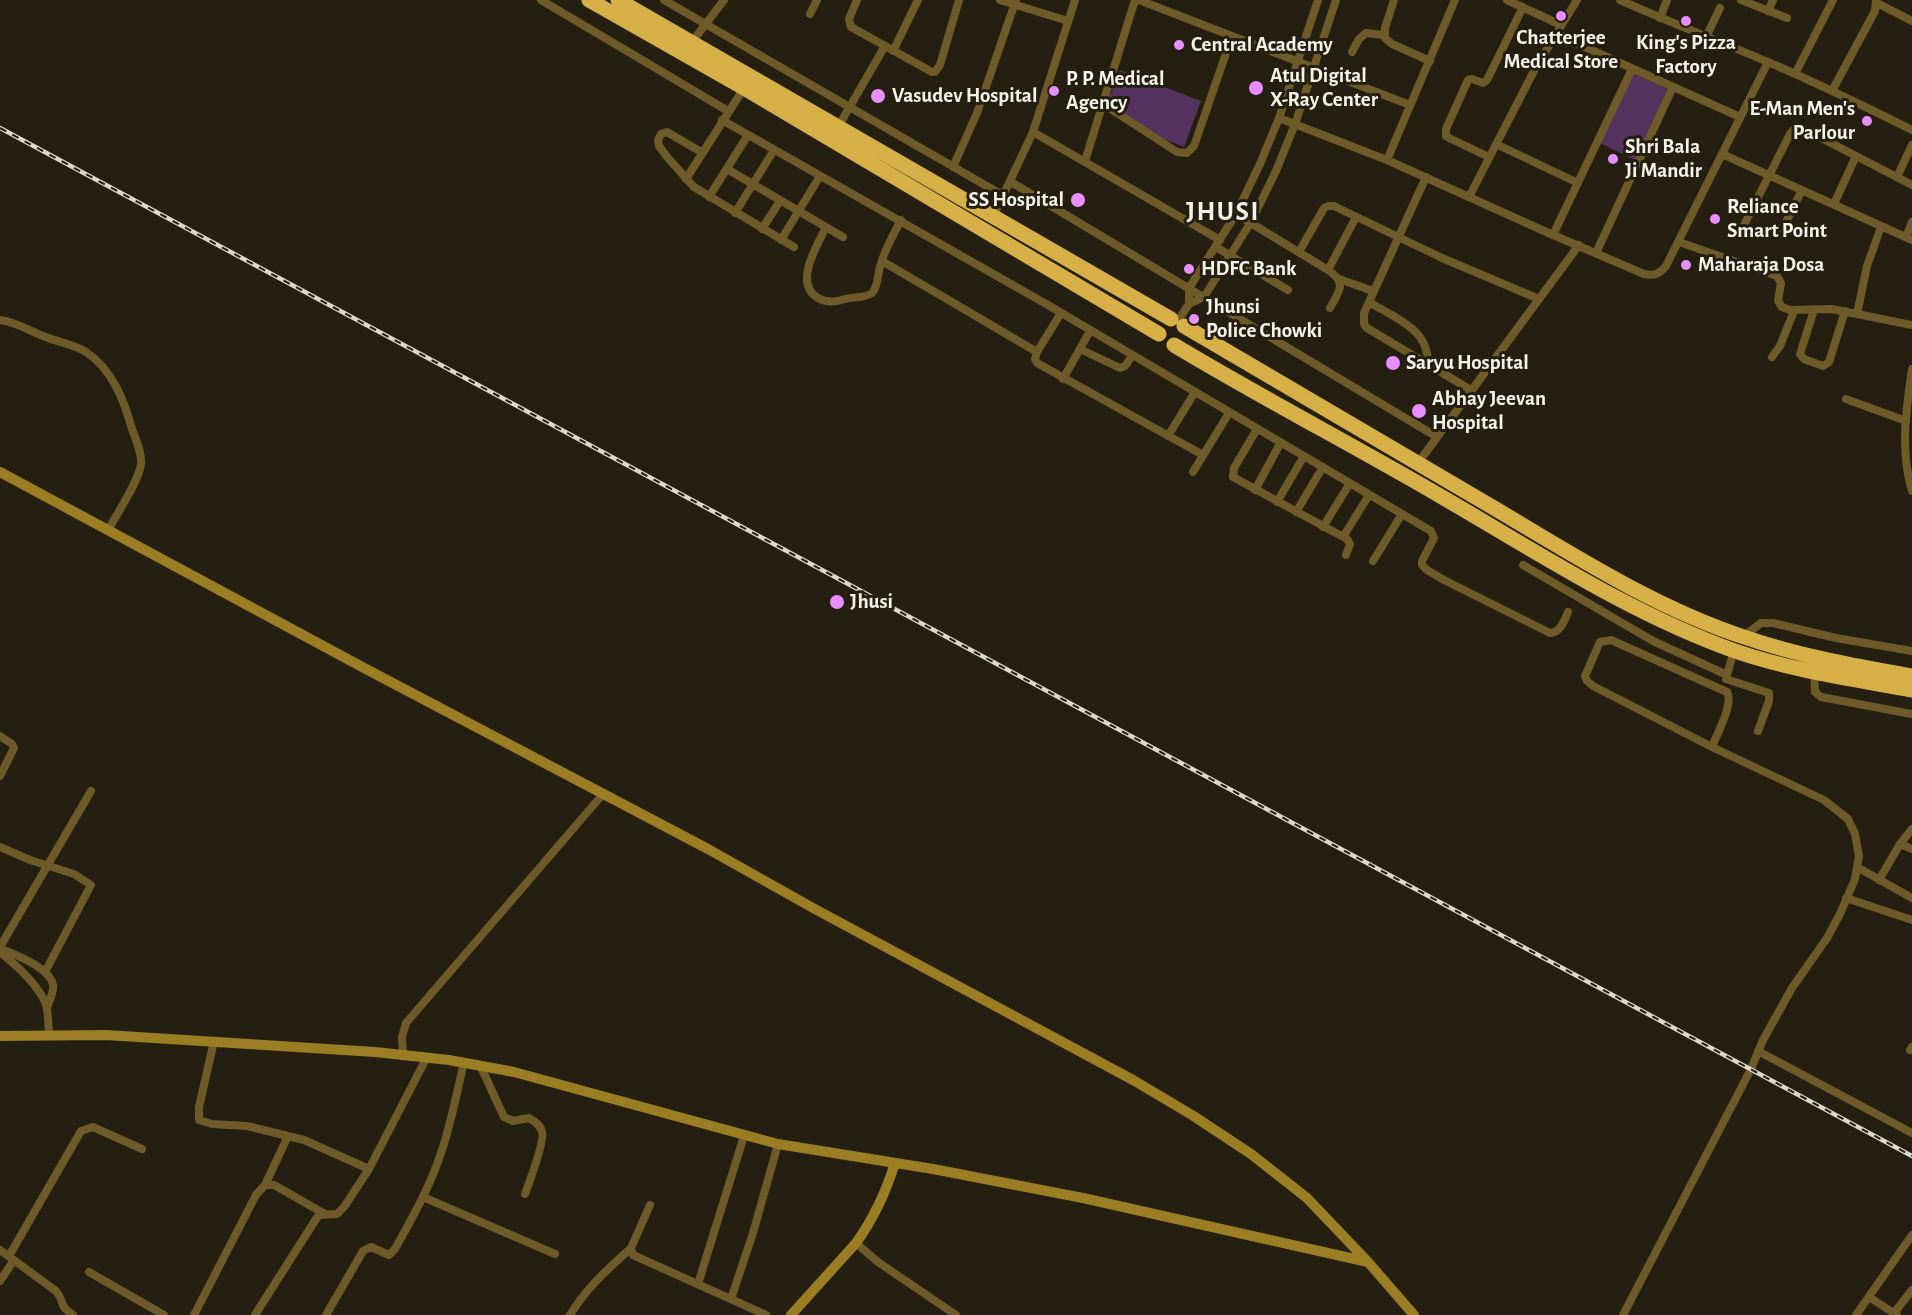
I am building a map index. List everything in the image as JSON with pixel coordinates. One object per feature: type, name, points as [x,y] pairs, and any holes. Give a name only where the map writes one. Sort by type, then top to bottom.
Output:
[{"type":"highway","points":[[589,0],[741,92],[1159,334],[1166,343],[1174,345],[1337,436],[1606,592],[1733,654],[1781,665],[1814,677],[1912,690]]},
{"type":"highway","points":[[618,0],[1178,322],[1620,583],[1708,624],[1743,637],[1821,660],[1912,676]]},
{"type":"highway","points":[[1159,334],[1163,322],[1178,322]]},
{"type":"highway","points":[[1174,345],[1183,338],[1178,322]]},
{"type":"street","points":[[541,0],[729,110]]},
{"type":"street","points":[[664,0],[1004,196]]},
{"type":"street","points":[[692,42],[724,0]]},
{"type":"street","points":[[810,14],[817,0]]},
{"type":"street","points":[[857,0],[851,11],[849,23],[855,30],[927,70],[935,72],[940,65],[959,0]]},
{"type":"street","points":[[893,51],[918,0]]},
{"type":"street","points":[[1000,0],[1016,2],[1068,21]]},
{"type":"street","points":[[993,217],[1033,132],[1075,0]]},
{"type":"street","points":[[1085,161],[1137,0],[1410,105]]},
{"type":"street","points":[[1178,322],[1189,304],[1189,288],[1236,214],[1260,164],[1279,118],[1318,0]]},
{"type":"street","points":[[1189,304],[1204,297],[1251,222],[1276,171],[1295,124],[1336,0]]},
{"type":"street","points":[[1384,35],[1394,0]]},
{"type":"street","points":[[1387,160],[1455,0]]},
{"type":"street","points":[[1507,0],[1561,25]]},
{"type":"street","points":[[1469,197],[1536,67],[1577,0]]},
{"type":"street","points":[[1620,0],[1795,74],[1912,130]]},
{"type":"street","points":[[1660,18],[1667,0]]},
{"type":"street","points":[[1741,0],[1787,18]]},
{"type":"street","points":[[1768,10],[1773,0]]},
{"type":"street","points":[[1795,74],[1833,0]]},
{"type":"street","points":[[1832,91],[1875,11],[1877,1],[1912,21]]},
{"type":"street","points":[[953,167],[977,113],[1016,2]]},
{"type":"street","points":[[1489,157],[1449,138],[1446,136],[1446,129],[1468,80],[1483,83],[1487,81],[1523,8]]},
{"type":"street","points":[[1706,37],[1720,8]]},
{"type":"street","points":[[1352,52],[1362,35],[1371,33],[1384,35],[1392,44],[1430,61]]},
{"type":"street","points":[[1556,34],[1740,117]]},
{"type":"street","points":[[1103,104],[1177,152],[1187,153],[1194,146],[1232,36]]},
{"type":"street","points":[[838,127],[885,46]]},
{"type":"street","points":[[1279,118],[1387,160],[1553,235],[1644,274],[1652,275],[1660,273],[1666,266],[1679,243],[1768,62]]},
{"type":"street","points":[[1553,235],[1632,69]]},
{"type":"street","points":[[1596,253],[1673,87]]},
{"type":"street","points":[[686,179],[741,92]]},
{"type":"street","points":[[722,120],[1061,313],[1434,534],[1422,565],[1444,580],[1550,633],[1560,628],[1568,612]]},
{"type":"street","points":[[1744,225],[1790,134],[1798,128],[1912,184]]},
{"type":"street","points":[[703,153],[668,132],[662,134],[658,140],[659,146],[686,179],[709,197],[794,247]]},
{"type":"street","points":[[1033,132],[1085,161],[1288,290]]},
{"type":"street","points":[[709,197],[748,135]]},
{"type":"street","points":[[1496,144],[1578,183]]},
{"type":"street","points":[[1897,177],[1912,145]]},
{"type":"street","points":[[735,213],[774,150]]},
{"type":"street","points":[[1722,154],[1909,239],[1912,222]]},
{"type":"street","points":[[1834,204],[1856,156]]},
{"type":"street","points":[[727,169],[843,237]]},
{"type":"street","points":[[781,240],[820,176]]},
{"type":"street","points":[[1426,177],[1363,319],[1367,328],[1471,390]]},
{"type":"street","points":[[1011,182],[1437,437]]},
{"type":"street","points":[[1780,234],[1802,190]]},
{"type":"street","points":[[762,229],[780,201]]},
{"type":"street","points":[[1299,252],[1322,212],[1328,206],[1334,206],[1442,258],[1539,299]]},
{"type":"street","points":[[1236,214],[1340,279],[1374,291]]},
{"type":"street","points":[[1328,270],[1356,217]]},
{"type":"street","points":[[826,227],[812,257],[807,277],[809,289],[814,295],[821,300],[835,302],[871,294],[882,261],[901,220]]},
{"type":"street","points":[[1857,314],[1867,266],[1881,227]]},
{"type":"street","points":[[1679,243],[1776,276],[1781,283],[1778,301],[1782,307],[1794,311],[1832,309],[1912,325]]},
{"type":"street","points":[[1418,464],[1579,245]]},
{"type":"street","points":[[882,261],[1037,352]]},
{"type":"street","points":[[1330,308],[1340,288],[1340,279]]},
{"type":"street","points":[[1369,302],[1417,333],[1424,343],[1429,365]]},
{"type":"street","points":[[1814,310],[1800,354],[1804,359],[1823,366],[1829,362],[1845,311]]},
{"type":"street","points":[[1772,357],[1780,346],[1794,311]]},
{"type":"street","points":[[1061,313],[1037,352],[1035,358],[1037,363],[1203,455]]},
{"type":"street","points":[[0,320],[86,352],[101,366],[117,387],[129,415],[141,464],[108,530]]},
{"type":"street","points":[[1063,379],[1090,331]]},
{"type":"street","points":[[1080,349],[1120,368],[1125,366],[1132,356]]},
{"type":"street","points":[[1912,369],[1906,421],[1905,456],[1912,491]]},
{"type":"street","points":[[1168,436],[1195,392]]},
{"type":"street","points":[[1846,399],[1906,421]]},
{"type":"street","points":[[1193,472],[1230,413]]},
{"type":"street","points":[[1257,429],[1233,473],[1235,479],[1343,537],[1350,544],[1346,555]]},
{"type":"street","points":[[1255,490],[1281,442]]},
{"type":"street","points":[[1277,502],[1304,456]]},
{"type":"street","points":[[1296,512],[1323,467]]},
{"type":"street","points":[[0,472],[708,849],[1133,1080],[1192,1115],[1251,1154],[1317,1207],[1414,1315]]},
{"type":"street","points":[[1323,527],[1350,483]]},
{"type":"street","points":[[1343,537],[1369,495]]},
{"type":"street","points":[[1373,561],[1402,514]]},
{"type":"street","points":[[1523,565],[1653,641],[1769,693],[1769,701],[1758,731]]},
{"type":"street","points":[[1743,637],[1761,623],[1773,623],[1836,638],[1912,651]]},
{"type":"street","points":[[1623,1315],[1751,1069],[1758,1051],[1798,979],[1834,927],[1855,879],[1859,856],[1855,834],[1848,819],[1824,800],[1712,747],[1593,686],[1585,676],[1600,642],[1607,640],[1722,689],[1729,695],[1730,699],[1712,747]]},
{"type":"street","points":[[1722,689],[1733,654]]},
{"type":"street","points":[[1814,677],[1815,692],[1825,698],[1912,714]]},
{"type":"street","points":[[0,736],[14,748],[0,776]]},
{"type":"street","points":[[0,949],[91,790]]},
{"type":"street","points":[[403,1055],[402,1036],[406,1023],[603,794]]},
{"type":"street","points":[[1880,880],[1900,844],[1912,829]]},
{"type":"street","points":[[1900,844],[1912,849]]},
{"type":"street","points":[[1,849],[74,874],[91,885],[45,972]]},
{"type":"street","points":[[1857,867],[1912,898]]},
{"type":"street","points":[[1846,898],[1912,920]]},
{"type":"street","points":[[0,949],[45,972],[50,977],[53,988],[47,1008]]},
{"type":"street","points":[[0,949],[40,993],[47,1008],[49,1035]]},
{"type":"street","points":[[0,1036],[106,1035],[214,1041],[427,1057],[464,1062],[778,1144],[1083,1198],[1368,1262]]},
{"type":"street","points":[[214,1041],[199,1107],[199,1120],[212,1124],[247,1126],[288,1136],[318,1145],[369,1168]]},
{"type":"street","points":[[1758,1051],[1912,1133]]},
{"type":"street","points":[[255,1315],[310,1226],[320,1215],[337,1214],[341,1211],[369,1168],[427,1057]]},
{"type":"street","points":[[326,1315],[363,1251],[371,1247],[386,1255],[392,1253],[423,1197],[445,1142],[464,1062]]},
{"type":"street","points":[[480,1065],[504,1117],[513,1122],[528,1118],[542,1131],[542,1142],[525,1194]]},
{"type":"street","points":[[0,1281],[81,1131],[93,1127],[142,1149]]},
{"type":"street","points":[[194,1315],[256,1195],[265,1185],[288,1136]]},
{"type":"street","points":[[698,1284],[744,1136]]},
{"type":"street","points":[[732,1299],[760,1212],[778,1144]]},
{"type":"street","points":[[792,1315],[856,1243],[880,1203],[894,1163]]},
{"type":"street","points":[[265,1185],[274,1185],[325,1214]]},
{"type":"street","points":[[423,1197],[555,1254]]},
{"type":"street","points":[[570,1315],[590,1287],[631,1248],[650,1205]]},
{"type":"street","points":[[1856,1315],[1912,1235]]},
{"type":"street","points":[[856,1243],[885,1267],[956,1315]]},
{"type":"street","points":[[631,1248],[636,1257],[766,1315]]},
{"type":"street","points":[[0,1250],[56,1291],[60,1296],[61,1305],[73,1315]]},
{"type":"street","points":[[89,1272],[163,1315]]},
{"type":"street","points":[[1869,1297],[1895,1314],[1912,1290]]},
{"type":"shaded area","points":[[1120,70],[1201,101],[1184,147],[1144,131],[1107,103]]},
{"type":"shaded area","points":[[1633,73],[1669,90],[1635,160],[1600,143]]},
{"type":"railway","points":[[0,128],[1912,1156]]},
{"type":"place","name":"Chatterjee Medical Store","points":[[1561,16]]},
{"type":"place","name":"King's Pizza Factory","points":[[1686,21]]},
{"type":"place","name":"Central Academy","points":[[1179,45]]},
{"type":"place","name":"Atul Digital X-Ray Center","points":[[1256,88]]},
{"type":"place","name":"P. P. Medical Agency","points":[[1054,91]]},
{"type":"place","name":"Vasudev Hospital","points":[[878,96]]},
{"type":"place","name":"E-Man Men's Parlour","points":[[1867,121]]},
{"type":"place","name":"Shri Bala Ji Mandir","points":[[1613,159]]},
{"type":"place","name":"SS Hospital","points":[[1078,200]]},
{"type":"place","name":"Reliance Smart Point","points":[[1715,219]]},
{"type":"place","name":"Maharaja Dosa","points":[[1686,265]]},
{"type":"place","name":"HDFC Bank","points":[[1189,269]]},
{"type":"place","name":"Jhunsi Police Chowki","points":[[1194,319]]},
{"type":"place","name":"Saryu Hospital","points":[[1393,363]]},
{"type":"place","name":"Abhay Jeevan Hospital","points":[[1419,411]]},
{"type":"place","name":"Jhusi","points":[[837,602]]},
{"type":"district","name":"JHUSI","points":[[1223,212]]}]
